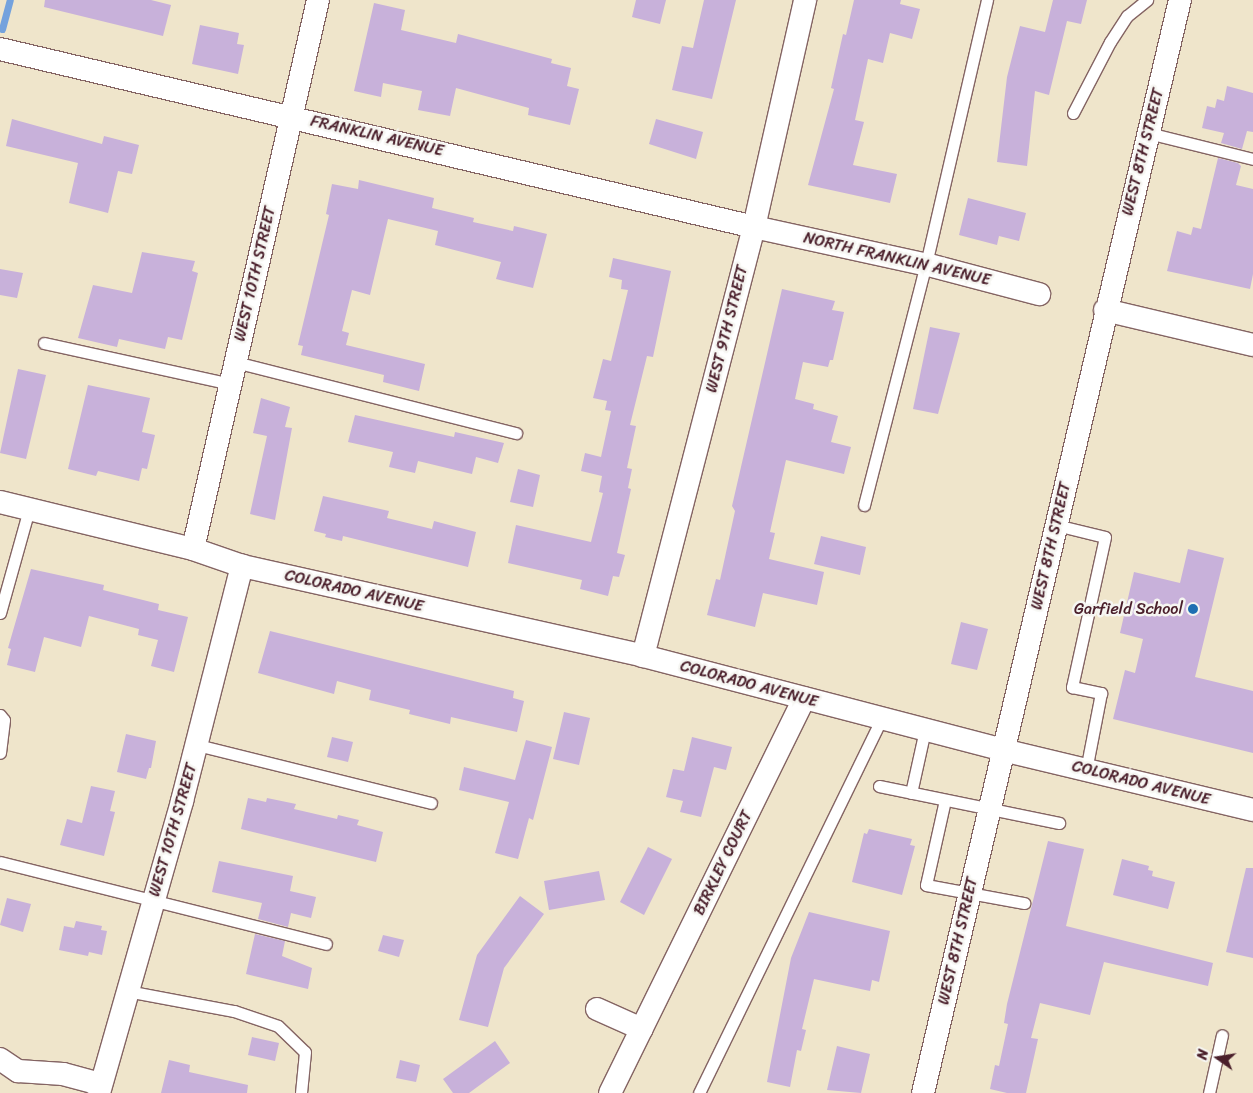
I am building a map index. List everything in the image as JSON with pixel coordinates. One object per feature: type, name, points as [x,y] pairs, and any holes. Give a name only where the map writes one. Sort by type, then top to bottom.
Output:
[{"type":"street","name":"WEST 10TH STREET","points":[[193,549],[318,0]]},
{"type":"street","name":"WEST 9TH STREET","points":[[643,656],[754,226],[805,0]]},
{"type":"street","name":"WEST 8TH STREET","points":[[922,1093],[1105,310],[1180,0]]},
{"type":"street","name":"FRANKLIN AVENUE","points":[[0,49],[291,115],[754,226]]},
{"type":"street","name":"NORTH FRANKLIN AVENUE","points":[[754,226],[926,264],[1039,294]]},
{"type":"street","points":[[1105,310],[1253,345]]},
{"type":"street","points":[[0,502],[193,549]]},
{"type":"street","name":"COLORADO AVENUE","points":[[193,549],[242,566],[643,656],[1003,750],[1253,810]]},
{"type":"street","name":"WEST 10TH STREET","points":[[100,1088],[197,745],[242,566]]},
{"type":"street","name":"BIRKLEY COURT","points":[[610,1093],[804,698]]},
{"type":"street","points":[[597,1009],[642,1029]]},
{"type":"street","points":[[0,1059],[18,1071],[63,1074],[100,1088]]},
{"type":"lane","points":[[864,505],[926,264],[987,0]]},
{"type":"lane","points":[[1073,113],[1110,42],[1128,16],[1147,0]]},
{"type":"lane","points":[[1148,133],[1253,159]]},
{"type":"lane","points":[[44,343],[230,384]]},
{"type":"lane","points":[[235,362],[516,433]]},
{"type":"lane","points":[[0,613],[29,509]]},
{"type":"lane","points":[[1056,526],[1105,537],[1072,687],[1101,692],[1086,770]]},
{"type":"lane","points":[[0,714],[4,720],[0,753]]},
{"type":"lane","points":[[699,1093],[882,718]]},
{"type":"lane","points":[[911,793],[925,730]]},
{"type":"lane","points":[[197,745],[431,803]]},
{"type":"lane","points":[[879,786],[1060,823]]},
{"type":"lane","points":[[945,800],[926,885],[1024,903]]},
{"type":"lane","points":[[0,862],[326,944]]},
{"type":"lane","points":[[127,991],[234,1011],[278,1026],[305,1052],[301,1093]]},
{"type":"lane","points":[[1209,1093],[1222,1035]]},
{"type":"building","points":[[45,0],[151,0],[171,5],[163,36],[44,7]]},
{"type":"building","points":[[636,0],[666,0],[660,24],[632,17]]},
{"type":"building","points":[[704,0],[736,0],[712,99],[672,90],[682,46],[693,48]]},
{"type":"building","points":[[854,0],[901,0],[900,4],[920,9],[912,39],[890,33],[883,63],[868,59],[855,120],[864,122],[853,165],[897,174],[890,203],[808,185],[834,89],[831,88],[843,34],[846,35]]},
{"type":"building","points":[[1053,0],[1087,0],[1081,24],[1067,21],[1049,95],[1035,91],[1027,166],[997,162],[1007,77],[1020,26],[1045,32]]},
{"type":"building","points":[[374,3],[405,10],[401,30],[456,43],[458,34],[552,59],[551,63],[571,68],[567,86],[579,89],[570,125],[528,115],[529,108],[456,88],[450,116],[418,110],[422,91],[383,83],[381,97],[354,91]]},
{"type":"building","points":[[200,25],[239,33],[237,44],[244,45],[238,74],[192,64]]},
{"type":"building","points":[[1227,86],[1253,93],[1253,132],[1247,131],[1242,149],[1221,143],[1224,133],[1202,128],[1207,106],[1215,108],[1217,99],[1224,101]]},
{"type":"building","points":[[12,119],[102,144],[104,136],[139,145],[132,174],[118,171],[108,213],[69,203],[78,163],[6,146]]},
{"type":"building","points":[[656,119],[703,132],[696,159],[649,144]]},
{"type":"building","points":[[1218,158],[1238,163],[1241,166],[1236,185],[1253,189],[1253,274],[1250,289],[1167,271],[1177,231],[1191,235],[1193,227],[1201,229]]},
{"type":"building","points":[[359,180],[434,198],[432,208],[474,218],[473,222],[513,231],[514,226],[547,234],[533,288],[496,279],[501,262],[435,245],[438,231],[388,219],[370,295],[352,290],[342,331],[349,333],[346,345],[425,364],[419,391],[383,382],[384,375],[301,355],[303,346],[298,345],[329,215],[326,214],[332,184],[358,189]]},
{"type":"building","points":[[968,198],[1026,213],[1019,241],[999,236],[997,245],[959,235]]},
{"type":"building","points":[[142,252],[195,261],[192,271],[198,273],[182,340],[168,337],[165,349],[119,339],[117,347],[78,338],[93,285],[132,293]]},
{"type":"building","points":[[613,258],[671,271],[653,357],[647,356],[630,425],[636,426],[627,468],[632,469],[628,488],[631,489],[617,553],[625,555],[619,577],[613,576],[608,596],[580,589],[582,580],[508,563],[516,525],[591,542],[603,493],[599,492],[602,476],[581,471],[585,453],[601,457],[611,411],[605,410],[607,401],[593,398],[603,359],[611,361],[628,290],[621,289],[622,280],[609,277]]},
{"type":"building","points":[[0,269],[23,273],[17,298],[0,295]]},
{"type":"building","points":[[782,289],[835,301],[832,310],[844,312],[833,360],[830,360],[828,367],[803,362],[795,399],[814,404],[813,409],[838,416],[831,442],[851,447],[844,474],[786,460],[770,532],[775,533],[769,559],[824,572],[817,605],[763,593],[755,627],[707,615],[716,579],[720,580],[735,511],[732,506]]},
{"type":"building","points":[[930,327],[960,333],[938,414],[913,409]]},
{"type":"building","points":[[18,369],[46,375],[26,459],[0,453]]},
{"type":"building","points":[[88,385],[150,398],[142,432],[155,435],[147,469],[142,468],[139,481],[98,471],[96,476],[68,469]]},
{"type":"building","points":[[261,398],[290,407],[285,427],[292,428],[275,520],[250,514],[267,436],[253,433]]},
{"type":"building","points":[[355,415],[454,437],[455,432],[504,443],[498,463],[476,457],[472,474],[418,461],[415,473],[389,467],[393,452],[348,442]]},
{"type":"building","points":[[518,469],[540,475],[533,507],[510,502]]},
{"type":"building","points":[[323,496],[389,511],[387,518],[432,529],[434,521],[476,532],[468,567],[343,536],[342,541],[325,537],[326,534],[314,531]]},
{"type":"building","points":[[821,536],[866,547],[860,575],[814,564]]},
{"type":"building","name":"Garfield School","points":[[1188,549],[1224,558],[1195,677],[1253,691],[1253,753],[1113,719],[1125,670],[1135,673],[1143,639],[1120,633],[1134,572],[1180,583]]},
{"type":"building","points":[[31,569],[104,585],[103,590],[159,604],[158,610],[188,617],[174,672],[151,666],[158,640],[138,635],[139,629],[89,616],[81,647],[44,637],[35,672],[7,665],[11,649],[8,648]]},
{"type":"building","points":[[961,622],[988,629],[977,670],[951,664]]},
{"type":"building","points":[[270,631],[514,691],[513,698],[524,701],[517,732],[451,717],[450,724],[409,714],[410,710],[369,700],[371,690],[337,681],[334,694],[258,673]]},
{"type":"building","points":[[564,712],[590,718],[579,765],[553,759]]},
{"type":"building","points":[[126,734],[156,741],[151,768],[149,768],[146,779],[117,772]]},
{"type":"building","points":[[332,737],[353,742],[348,762],[327,757]]},
{"type":"building","points":[[692,737],[732,747],[726,770],[714,767],[701,817],[680,812],[683,801],[666,797],[673,769],[684,771]]},
{"type":"building","points":[[526,740],[552,747],[533,820],[529,818],[518,859],[495,853],[509,802],[459,790],[464,767],[515,780]]},
{"type":"building","points":[[91,786],[115,791],[110,811],[115,812],[104,856],[60,845],[67,819],[82,823]]},
{"type":"building","points":[[248,798],[266,802],[267,798],[296,804],[294,809],[337,819],[338,815],[359,820],[357,825],[383,832],[376,862],[241,829]]},
{"type":"building","points":[[869,829],[912,839],[910,845],[915,846],[902,895],[852,882],[864,833],[867,834]]},
{"type":"building","points":[[1048,841],[1084,849],[1066,926],[1213,963],[1208,986],[1104,962],[1090,1015],[1040,1003],[1031,1038],[1038,1039],[1026,1093],[1007,1093],[990,1089],[995,1065],[999,1066],[1008,1024],[1004,1023],[1007,1004]]},
{"type":"building","points":[[648,847],[672,859],[644,915],[620,902]]},
{"type":"building","points":[[1122,859],[1149,866],[1148,870],[1153,871],[1152,876],[1175,882],[1168,909],[1113,895]]},
{"type":"building","points":[[219,861],[293,876],[290,891],[316,897],[311,918],[291,913],[288,927],[258,919],[262,903],[212,892]]},
{"type":"building","points":[[1246,868],[1253,868],[1253,958],[1226,952]]},
{"type":"building","points":[[599,871],[605,900],[549,910],[544,881]]},
{"type":"building","points":[[520,896],[544,914],[504,968],[488,1027],[459,1020],[477,955]]},
{"type":"building","points":[[7,898],[31,904],[23,932],[0,925]]},
{"type":"building","points":[[809,912],[890,931],[879,982],[872,980],[870,991],[814,979],[802,1029],[806,1030],[801,1051],[797,1050],[790,1087],[767,1082],[791,958]]},
{"type":"building","points":[[76,921],[102,926],[101,930],[107,931],[102,955],[89,952],[88,956],[59,950],[64,926],[74,928]]},
{"type":"building","points":[[255,934],[285,941],[282,956],[312,968],[308,989],[246,974]]},
{"type":"building","points":[[383,935],[404,940],[399,957],[378,951]]},
{"type":"building","points":[[252,1037],[279,1043],[275,1061],[248,1055]]},
{"type":"building","points":[[495,1041],[510,1063],[469,1093],[453,1093],[443,1079]]},
{"type":"building","points":[[837,1046],[870,1054],[861,1093],[827,1090]]},
{"type":"building","points":[[169,1060],[190,1065],[189,1072],[248,1085],[247,1093],[161,1093]]},
{"type":"building","points":[[400,1060],[420,1065],[416,1082],[396,1078]]},
{"type":"waterway","points":[[2,29],[10,0]]},
{"type":"place","name":"Garfield School","points":[[1193,609]]}]
